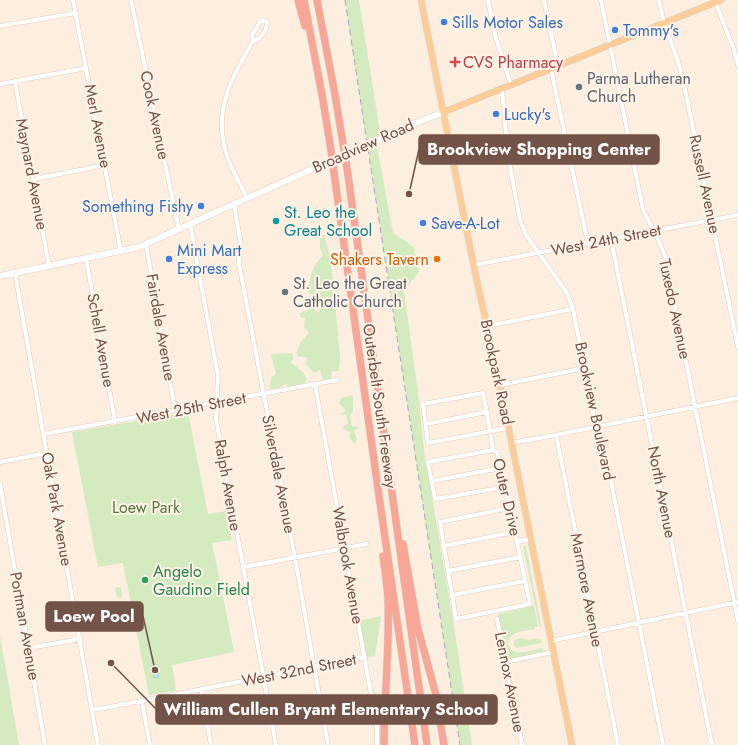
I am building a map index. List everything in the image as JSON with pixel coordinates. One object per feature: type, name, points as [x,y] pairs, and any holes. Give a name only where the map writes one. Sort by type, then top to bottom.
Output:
[{"type":"highway","points":[[298,0],[319,74]]},
{"type":"highway","name":"Outerbelt South Freeway","points":[[304,0],[319,74],[333,160],[415,745]]},
{"type":"highway","name":"Outerbelt South Freeway","points":[[317,0],[347,168],[427,745]]},
{"type":"highway","points":[[379,496],[379,526],[387,586],[388,610],[384,745]]},
{"type":"highway","points":[[392,498],[402,536],[418,629],[436,695],[444,745]]},
{"type":"main road","name":"Brookpark Road","points":[[421,0],[572,745]]},
{"type":"main road","name":"Broadview Road","points":[[0,276],[121,252],[146,244],[416,122],[664,24],[717,1]]},
{"type":"street","name":"Merl Avenue","points":[[73,0],[121,252]]},
{"type":"street","name":"Cook Avenue","points":[[131,0],[179,230]]},
{"type":"street","points":[[488,0],[496,38],[511,85]]},
{"type":"street","points":[[544,0],[558,66]]},
{"type":"street","name":"Tuxedo Avenue","points":[[601,0],[643,210],[665,257],[736,602],[738,621]]},
{"type":"street","name":"Russell Avenue","points":[[659,0],[664,24],[678,61],[683,80],[738,347]]},
{"type":"street","points":[[717,1],[738,65]]},
{"type":"street","points":[[0,26],[76,13]]},
{"type":"street","points":[[247,198],[227,155],[222,118],[224,103],[233,75],[253,41],[252,35],[260,22],[263,20],[265,21],[266,27],[259,39],[253,41]]},
{"type":"street","points":[[0,84],[86,68]]},
{"type":"street","points":[[552,69],[588,244]]},
{"type":"street","name":"Maynard Avenue","points":[[15,82],[49,266]]},
{"type":"street","name":"Brookview Boulevard","points":[[502,89],[508,156],[520,220],[526,235],[567,292],[573,309],[596,427],[608,466],[663,745]]},
{"type":"street","points":[[34,179],[105,165]]},
{"type":"street","name":"Silverdale Avenue","points":[[234,204],[240,239],[239,264],[295,558],[328,745]]},
{"type":"street","name":"West 24th Street","points":[[474,265],[738,215]]},
{"type":"street","name":"Ralph Avenue","points":[[190,224],[218,376],[216,419],[276,745]]},
{"type":"street","name":"North Avenue","points":[[611,239],[712,745]]},
{"type":"street","name":"Fairdale Avenue","points":[[146,244],[175,410]]},
{"type":"street","name":"Schell Avenue","points":[[86,258],[115,422]]},
{"type":"street","name":"Oak Park Avenue","points":[[16,273],[98,745]]},
{"type":"street","points":[[487,326],[573,309]]},
{"type":"street","points":[[500,385],[585,368]]},
{"type":"street","name":"West 25th Street","points":[[44,434],[338,380]]},
{"type":"street","name":"Walbrook Avenue","points":[[315,385],[365,657],[377,727],[377,745]]},
{"type":"street","name":"Outer Drive","points":[[426,424],[423,404],[483,393],[494,450],[497,452],[518,542],[530,604],[456,619],[452,595]]},
{"type":"street","points":[[511,443],[738,398]]},
{"type":"street","points":[[487,412],[426,424],[428,443],[508,428]]},
{"type":"street","name":"Marmore Avenue","points":[[556,435],[618,745]]},
{"type":"street","points":[[494,450],[428,462],[435,499],[505,486]]},
{"type":"street","points":[[0,462],[47,453]]},
{"type":"street","points":[[432,481],[500,468]]},
{"type":"street","name":"Portman Avenue","points":[[0,484],[45,745]]},
{"type":"street","points":[[510,508],[440,522],[452,595],[525,581]]},
{"type":"street","points":[[443,546],[515,532]]},
{"type":"street","points":[[518,542],[530,540]]},
{"type":"street","points":[[244,567],[367,544]]},
{"type":"street","points":[[448,571],[521,557]]},
{"type":"street","points":[[551,642],[736,602]]},
{"type":"street","name":"Lennox Avenue","points":[[497,619],[522,745]]},
{"type":"street","points":[[29,648],[80,638]]},
{"type":"street","points":[[506,662],[553,652]]},
{"type":"street","name":"West 32nd Street","points":[[92,710],[142,702],[264,676],[365,657]]},
{"type":"street","points":[[201,690],[211,745]]},
{"type":"street","points":[[142,702],[150,745]]},
{"type":"green space","points":[[345,0],[359,0],[381,139],[376,141],[393,233],[414,247],[419,272],[404,291],[419,400],[424,451],[453,620],[472,745],[460,745]]},
{"type":"green space","points":[[320,233],[324,235],[331,261],[340,357],[339,371],[332,371],[331,379],[323,380],[320,370],[314,373],[305,363],[308,358],[298,356],[296,353],[301,342],[309,333],[304,327],[305,318],[300,317],[300,313],[313,308],[319,313],[320,301],[308,292],[312,272],[323,255],[320,248]]},
{"type":"green space","points":[[292,353],[294,359],[290,362],[304,373],[307,380],[303,384],[289,387],[285,384],[279,388],[270,389],[271,377],[276,374],[271,354]]},
{"type":"green space","points":[[353,395],[353,411],[350,416],[352,426],[359,427],[354,432],[357,439],[354,445],[349,438],[350,432],[343,427],[348,423],[346,414],[339,415],[346,411],[339,403],[341,398]]},
{"type":"green space","name":"Loew Park","points":[[188,412],[208,514],[227,511],[232,540],[212,543],[234,652],[172,665],[176,691],[149,695],[123,563],[98,567],[72,432]]},
{"type":"green space","points":[[526,546],[541,625],[540,628],[523,547]]},
{"type":"green space","points":[[115,588],[121,588],[122,596],[120,598],[117,597]]},
{"type":"green space","points":[[534,606],[538,627],[534,627],[535,629],[517,632],[511,637],[508,645],[510,649],[518,652],[542,648],[544,653],[507,661],[498,614]]},
{"type":"green space","points":[[381,616],[375,656],[365,657],[359,621]]},
{"type":"green space","points":[[0,636],[19,745],[0,745]]},
{"type":"green space","points":[[521,638],[528,640],[536,638],[537,640],[541,639],[542,643],[516,648],[514,646],[514,641]]},
{"type":"water","points":[[157,665],[159,677],[154,678],[152,666]]},
{"type":"railway","points":[[345,0],[460,745]]},
{"type":"place","name":"Sills Motor Sales","points":[[444,22]]},
{"type":"place","name":"Tommy's","points":[[615,30]]},
{"type":"place","name":"CVS Pharmacy","points":[[455,62]]},
{"type":"place","name":"Parma Lutheran Church","points":[[579,87]]},
{"type":"place","name":"Lucky's","points":[[496,114]]},
{"type":"place","name":"Brookview Shopping Center","points":[[409,194]]},
{"type":"place","name":"Something Fishy","points":[[201,206]]},
{"type":"place","name":"St. Leo the Great School","points":[[276,221]]},
{"type":"place","name":"Save-A-Lot","points":[[423,223]]},
{"type":"place","name":"Mini Mart Express","points":[[169,259]]},
{"type":"place","name":"Shakers Tavern","points":[[437,259]]},
{"type":"place","name":"St. Leo the Great Catholic Church","points":[[285,292]]},
{"type":"place","name":"Angelo Gaudino Field","points":[[145,580]]},
{"type":"place","name":"William Cullen Bryant Elementary School","points":[[111,663]]},
{"type":"place","name":"Loew Pool","points":[[155,670]]}]
